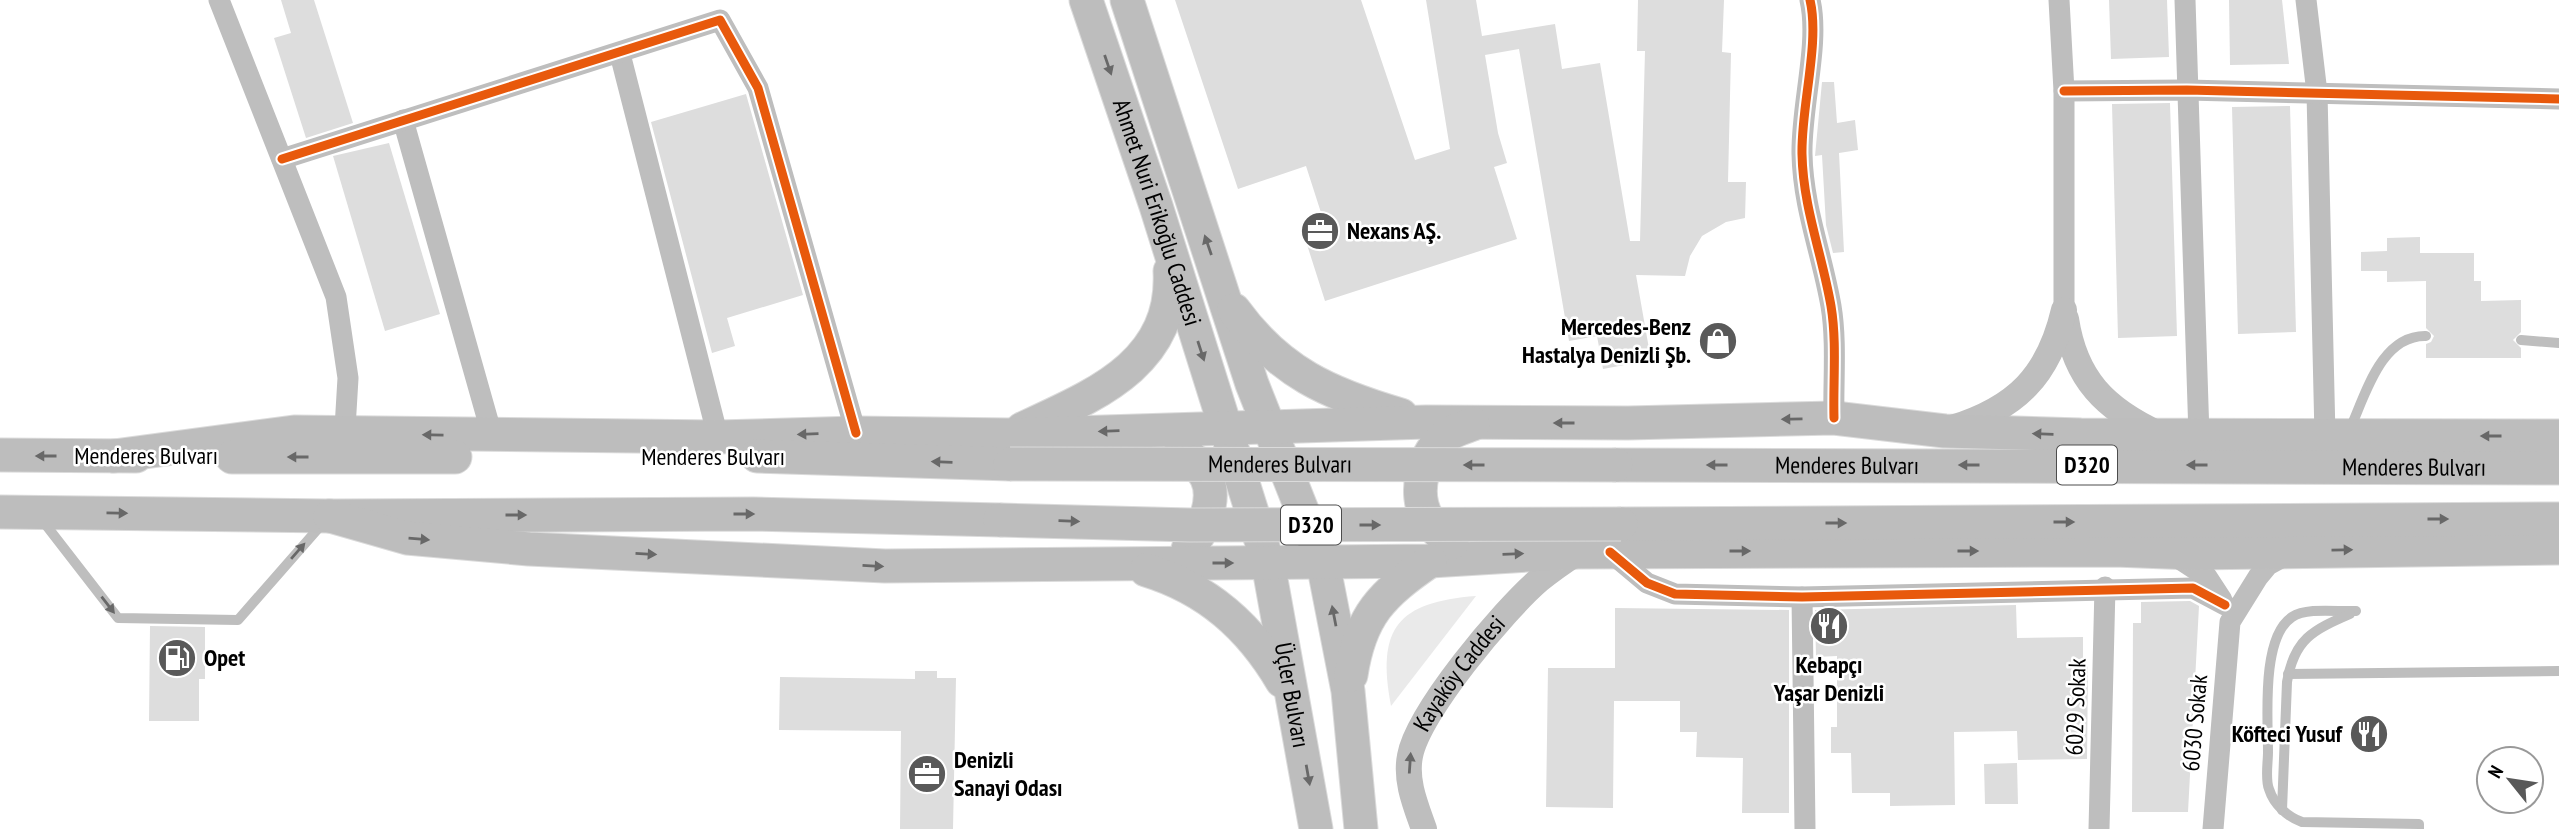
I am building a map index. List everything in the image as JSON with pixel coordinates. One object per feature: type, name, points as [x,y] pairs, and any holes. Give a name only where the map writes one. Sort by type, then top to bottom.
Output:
[{"type":"main road","name":"Ahmet Nuri Erikoğlu Caddesi","points":[[1086,0],[1226,427],[1268,564]]},
{"type":"main road","name":"Ahmet Nuri Erikoğlu Caddesi","points":[[1127,0],[1266,427],[1323,563]]},
{"type":"main road","points":[[1010,449],[1134,366],[1147,351],[1165,315],[1170,278],[1169,255]]},
{"type":"main road","points":[[1225,297],[1265,347],[1300,376],[1323,389],[1426,422]]},
{"type":"main road","points":[[344,446],[492,435],[718,438],[856,433],[1010,449],[1146,429],[1426,422],[1834,418],[1945,431],[2199,436],[2333,446],[2559,436]]},
{"type":"main road","points":[[1475,423],[1447,435],[1431,451],[1421,477],[1420,497],[1427,518],[1438,532],[1475,556]]},
{"type":"main road","points":[[1130,565],[1171,561],[1191,547],[1203,528],[1212,497],[1204,471],[1178,445],[1146,429]]},
{"type":"main road","name":"Menderes Bulvarı","points":[[0,455],[114,456],[294,432],[344,446],[748,456],[1010,449],[1616,465],[2333,446],[2559,468]]},
{"type":"main road","points":[[0,512],[330,516],[407,538],[529,549],[885,566],[1430,561],[1603,543],[2167,552],[2559,548]]},
{"type":"main road","name":"D320","points":[[330,516],[753,514],[1190,525],[1603,543],[2559,519]]},
{"type":"main road","points":[[2496,519],[2559,537]]},
{"type":"main road","points":[[1348,691],[1354,651],[1367,619],[1385,594],[1430,561]]},
{"type":"main road","name":"Üçler Bulvarı","points":[[1323,563],[1348,691],[1362,829]]},
{"type":"main road","name":"Üçler Bulvarı","points":[[1268,564],[1316,829]]},
{"type":"main road","points":[[1130,565],[1168,577],[1196,591],[1234,619],[1261,646],[1294,701]]},
{"type":"street","points":[[219,0],[336,297],[348,378],[344,446]]},
{"type":"street","points":[[1810,0],[1814,19],[1805,94],[1802,152],[1805,200],[1831,308],[1834,418]]},
{"type":"street","points":[[2059,0],[2064,91],[2064,310],[2076,362],[2090,385],[2132,421],[2161,435]]},
{"type":"street","points":[[2185,0],[2199,436]]},
{"type":"street","points":[[2306,0],[2317,93],[2333,446]]},
{"type":"street","points":[[282,159],[620,54],[720,20],[758,88],[856,433]]},
{"type":"street","points":[[620,54],[718,438]]},
{"type":"street","points":[[2064,91],[2187,90],[2559,99]]},
{"type":"street","points":[[403,120],[492,435]]},
{"type":"street","points":[[1945,431],[1992,412],[2035,378],[2056,343],[2064,310]]},
{"type":"street","points":[[1603,543],[1647,583],[1675,594],[1802,597],[2105,587],[2193,588],[2228,614]]},
{"type":"street","name":"Kayaköy Caddesi","points":[[1424,829],[1409,770],[1410,756],[1419,730],[1450,685],[1521,597],[1603,543]]},
{"type":"street","name":"6030 Sokak","points":[[2213,829],[2228,614],[2258,577],[2276,560],[2296,551]]},
{"type":"street","points":[[2167,552],[2192,564],[2207,577],[2228,614]]},
{"type":"street","name":"6029 Sokak","points":[[2099,829],[2105,587]]},
{"type":"street","points":[[1802,597],[1805,829]]},
{"type":"lane","points":[[2333,446],[2392,348],[2403,341],[2426,336]]},
{"type":"lane","points":[[2521,340],[2559,343]]},
{"type":"lane","points":[[36,512],[118,618],[238,620],[330,516]]},
{"type":"lane","points":[[2282,810],[2288,674],[2298,649],[2312,630],[2356,611],[2294,616],[2282,626],[2272,657],[2268,705],[2269,789],[2282,810],[2291,818],[2302,822],[2373,826],[2419,824],[2419,829]]},
{"type":"lane","points":[[2288,674],[2559,671]]},
{"type":"shaded area","points":[[1476,596],[1391,706],[1387,657],[1391,638],[1399,624],[1411,613],[1428,605]]},
{"type":"building","points":[[281,0],[314,0],[353,123],[306,138],[274,38],[291,33]]},
{"type":"building","points":[[1175,0],[1361,0],[1415,160],[1450,149],[1426,0],[1476,0],[1482,36],[1555,24],[1562,69],[1600,63],[1630,241],[1640,241],[1645,51],[1637,51],[1638,0],[1724,0],[1722,52],[1731,53],[1728,182],[1746,182],[1745,218],[1726,222],[1702,236],[1690,256],[1685,276],[1636,275],[1651,360],[1603,369],[1597,336],[1569,341],[1519,49],[1485,55],[1498,133],[1507,163],[1494,167],[1517,239],[1325,301],[1302,229],[1324,222],[1306,166],[1238,189]]},
{"type":"building","points":[[2109,0],[2167,0],[2169,57],[2111,59]]},
{"type":"building","points":[[2229,0],[2282,0],[2289,64],[2230,65]]},
{"type":"building","points":[[1822,82],[1834,82],[1837,123],[1855,120],[1858,150],[1839,153],[1844,252],[1833,253],[1826,225],[1822,155],[1815,156]]},
{"type":"building","points":[[746,94],[803,295],[727,318],[735,346],[712,353],[651,122]]},
{"type":"building","points":[[2170,103],[2177,336],[2118,338],[2112,104]]},
{"type":"building","points":[[2290,106],[2296,332],[2238,334],[2232,107]]},
{"type":"building","points":[[389,143],[440,314],[385,331],[333,156]]},
{"type":"building","points":[[2420,237],[2420,253],[2474,253],[2474,281],[2481,281],[2481,301],[2521,300],[2521,332],[2513,340],[2521,348],[2521,358],[2426,358],[2426,344],[2431,342],[2434,336],[2426,328],[2426,281],[2387,282],[2387,271],[2361,271],[2361,252],[2387,251],[2387,238]]},
{"type":"building","points":[[2190,601],[2199,606],[2188,812],[2132,812],[2133,623],[2141,623],[2141,602]]},
{"type":"building","points":[[2016,605],[2017,638],[2083,637],[2083,666],[2088,666],[2087,759],[2018,760],[2017,731],[1954,732],[1955,805],[1890,806],[1890,793],[1852,793],[1851,753],[1831,753],[1831,727],[1837,727],[1837,656],[1816,657],[1815,610]]},
{"type":"building","points":[[1615,608],[1789,610],[1789,813],[1742,813],[1743,758],[1696,757],[1697,732],[1680,732],[1680,701],[1614,701],[1613,808],[1546,807],[1548,668],[1615,668]]},
{"type":"building","points":[[150,626],[205,627],[205,679],[199,679],[199,721],[149,721]]},
{"type":"building","name":"Denizli Sanayi Odası","points":[[915,671],[937,671],[937,678],[956,678],[953,829],[900,829],[901,731],[779,730],[780,677],[915,679]]},
{"type":"building","points":[[2017,763],[2018,804],[1985,804],[1984,764]]},
{"type":"cycle path","points":[[1810,0],[1813,35],[1802,135],[1803,174],[1833,320],[1834,418]]},
{"type":"cycle path","points":[[282,159],[720,20],[758,88],[856,433]]},
{"type":"cycle path","points":[[2064,91],[2187,90],[2559,99]]},
{"type":"cycle path","points":[[1610,552],[1647,583],[1675,594],[1802,597],[2193,588],[2225,605]]},
{"type":"place","name":"Nexans AŞ.","points":[[1320,231]]},
{"type":"place","name":"Mercedes-Benz Hastalya Denizli Şb.","points":[[1718,341]]},
{"type":"place","name":"Kebapçı Yaşar Denizli","points":[[1829,626]]},
{"type":"place","name":"Opet","points":[[177,658]]},
{"type":"place","name":"Köfteci Yusuf","points":[[2369,734]]},
{"type":"place","name":"Denizli Sanayi Odası","points":[[927,774]]}]
